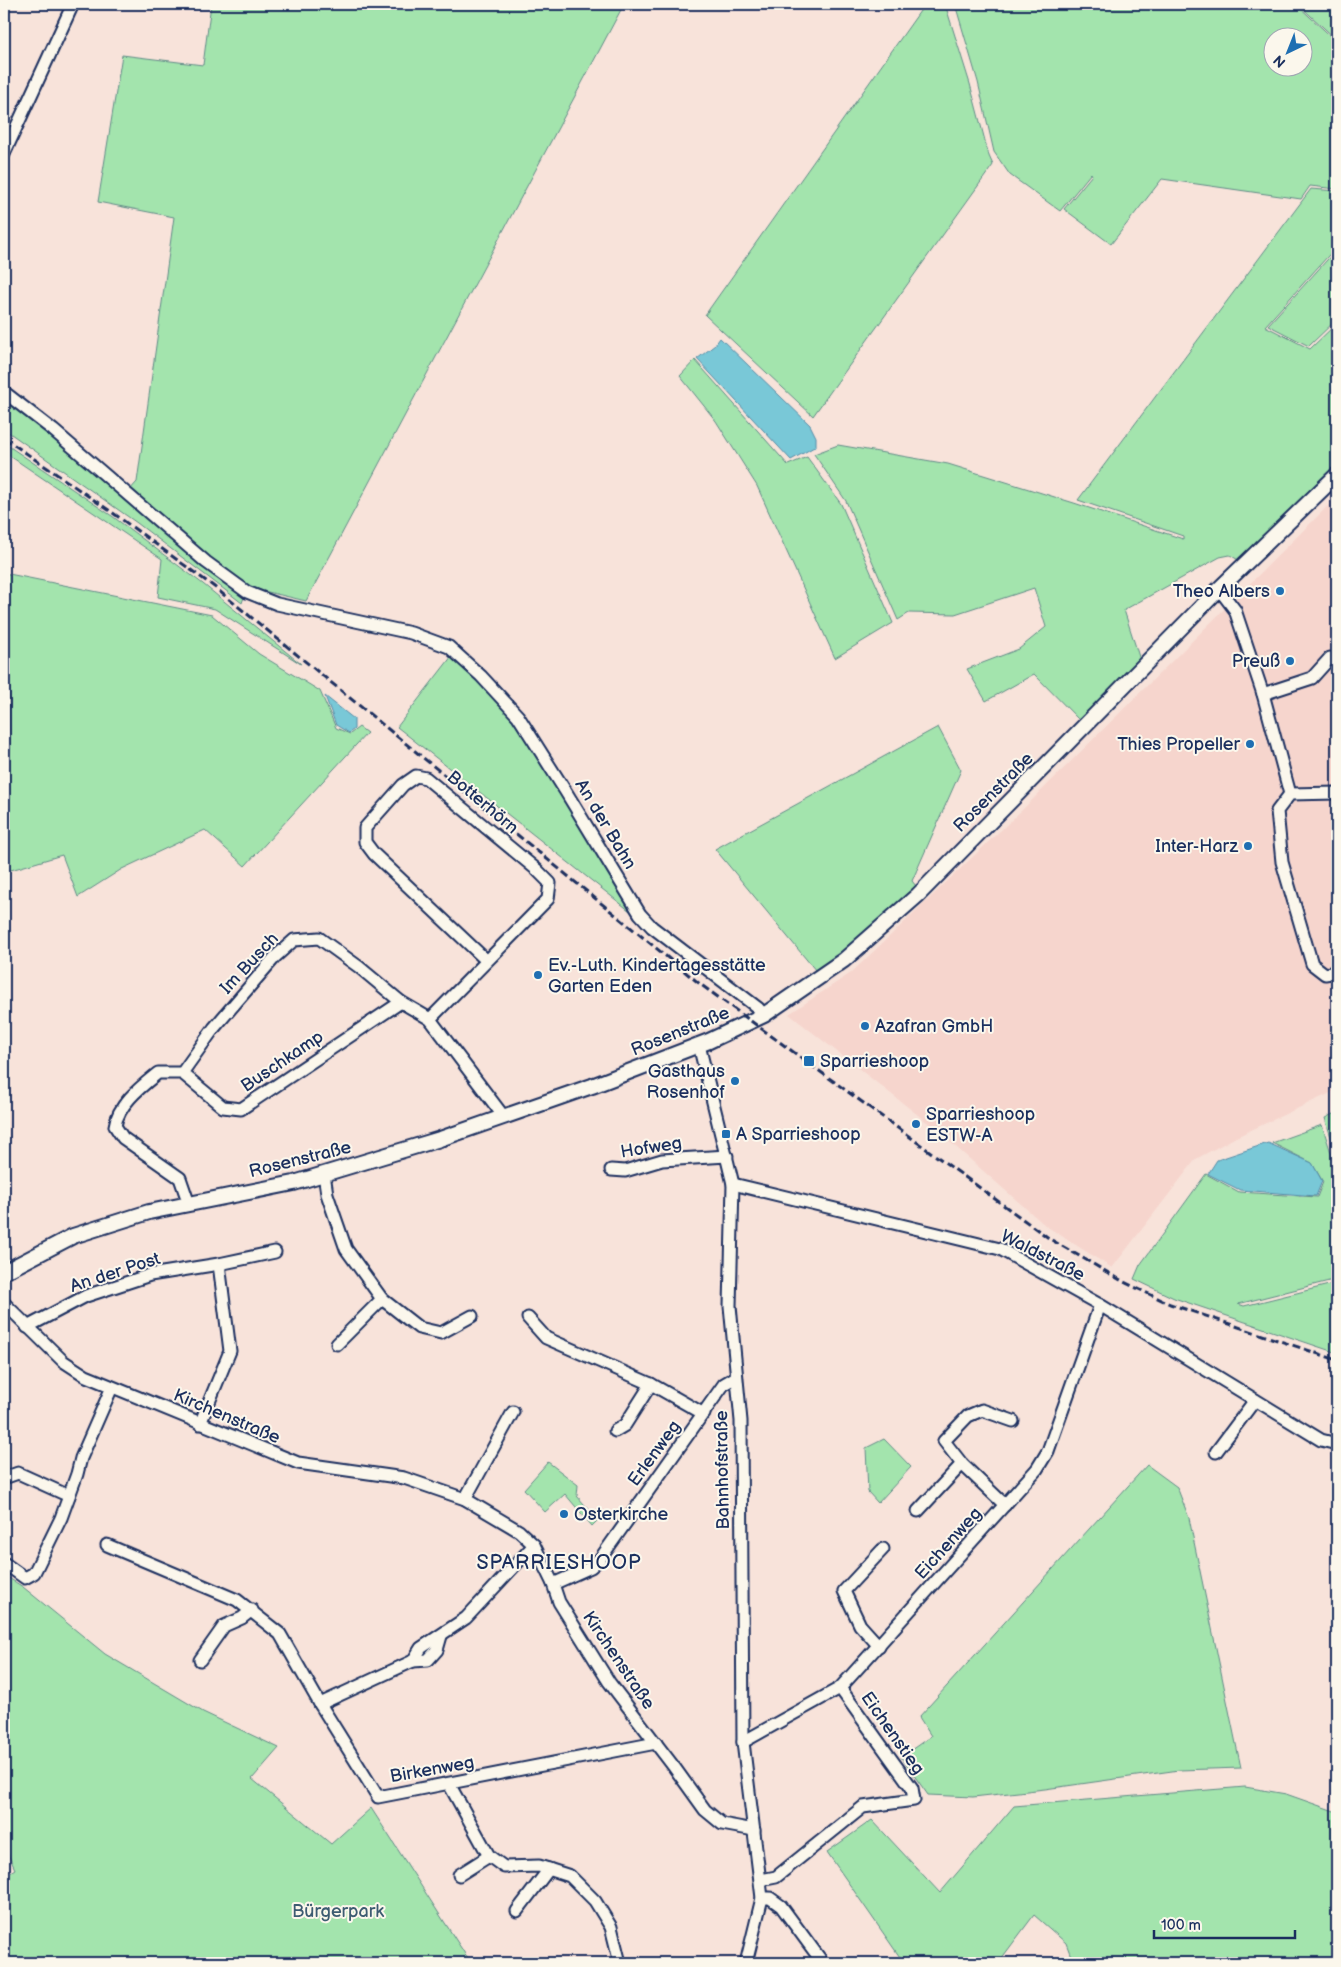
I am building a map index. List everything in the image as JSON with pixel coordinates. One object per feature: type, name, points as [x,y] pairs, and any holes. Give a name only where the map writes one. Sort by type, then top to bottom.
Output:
[{"type":"main road","name":"Rosenstraße","points":[[4,1272],[72,1236],[149,1212],[294,1183],[440,1139],[592,1086],[699,1045],[764,1014],[844,960],[918,895],[1219,588],[1337,475]]},
{"type":"street","points":[[4,154],[73,4]]},
{"type":"street","name":"An der Bahn","points":[[4,392],[53,430],[206,562],[247,592],[277,604],[411,633],[449,647],[482,676],[518,716],[640,914],[652,927],[764,1014]]},
{"type":"street","points":[[1219,588],[1235,610],[1263,694],[1290,794]]},
{"type":"street","points":[[1263,694],[1312,678],[1330,658]]},
{"type":"street","name":"Botterhörn","points":[[430,1019],[487,961],[548,898],[550,883],[536,869],[426,778],[416,776],[403,785],[364,828],[365,842],[374,854],[487,961]]},
{"type":"street","points":[[1290,794],[1337,793]]},
{"type":"street","points":[[1290,794],[1277,811],[1282,862],[1312,964],[1325,974],[1337,972]]},
{"type":"street","name":"Im Busch","points":[[182,1073],[214,1028],[275,957],[294,940],[318,938],[359,967],[401,1002],[430,1019],[504,1117]]},
{"type":"street","name":"Buschkamp","points":[[182,1073],[223,1107],[241,1109],[401,1002]]},
{"type":"street","name":"Bahnhofstraße","points":[[699,1045],[733,1184],[730,1306],[741,1421],[743,1742],[762,1898],[746,1963]]},
{"type":"street","points":[[182,1073],[158,1073],[131,1095],[115,1126],[123,1138],[180,1178],[189,1204]]},
{"type":"street","name":"Hofweg","points":[[611,1170],[625,1172],[662,1160],[727,1156]]},
{"type":"street","points":[[324,1174],[327,1194],[346,1249],[382,1299],[419,1328],[441,1333],[472,1316]]},
{"type":"street","name":"Waldstraße","points":[[733,1184],[1000,1249],[1100,1305],[1321,1440],[1337,1444]]},
{"type":"street","name":"An der Post","points":[[27,1327],[86,1296],[150,1275],[219,1264],[275,1252]]},
{"type":"street","points":[[200,1424],[230,1350],[219,1264]]},
{"type":"street","points":[[337,1344],[382,1299]]},
{"type":"street","name":"Kirchenstraße","points":[[4,1303],[63,1361],[86,1376],[298,1463],[404,1478],[465,1499],[519,1531],[534,1545],[553,1584],[559,1602],[609,1682],[705,1810],[722,1824],[754,1830]]},
{"type":"street","name":"Eichenweg","points":[[743,1742],[840,1688],[1037,1469],[1048,1451],[1100,1305]]},
{"type":"street","points":[[528,1318],[546,1338],[651,1384],[704,1414]]},
{"type":"street","name":"Erlenweg","points":[[553,1584],[591,1568],[600,1559],[724,1384],[736,1377]]},
{"type":"street","points":[[615,1431],[625,1425],[651,1384]]},
{"type":"street","points":[[4,1563],[25,1578],[34,1573],[61,1518],[81,1458],[112,1387]]},
{"type":"street","points":[[1216,1452],[1255,1400]]},
{"type":"street","points":[[1005,1505],[962,1464],[944,1441],[968,1416],[982,1410],[1013,1421]]},
{"type":"street","points":[[465,1499],[513,1412]]},
{"type":"street","points":[[918,1511],[962,1464]]},
{"type":"street","points":[[4,1478],[18,1473],[69,1496]]},
{"type":"street","name":"Birkenweg","points":[[107,1545],[237,1600],[280,1634],[320,1704],[378,1797],[656,1743]]},
{"type":"street","points":[[320,1704],[413,1661],[421,1648],[466,1618],[534,1545]]},
{"type":"street","points":[[879,1646],[860,1625],[844,1591],[883,1549]]},
{"type":"street","points":[[200,1660],[224,1626],[242,1618],[252,1610]]},
{"type":"street","name":"Eichenstieg","points":[[761,1880],[776,1877],[863,1807],[914,1800],[912,1788],[840,1688]]},
{"type":"street","points":[[450,1784],[488,1856],[504,1867],[539,1866],[570,1876],[595,1901],[611,1927],[620,1963]]},
{"type":"street","points":[[459,1875],[488,1856]]},
{"type":"street","points":[[517,1911],[549,1869]]},
{"type":"street","points":[[762,1898],[770,1898],[781,1906],[823,1963]]},
{"type":"shaded area","points":[[1337,497],[1337,1090],[1236,1137],[1196,1159],[1112,1268],[1046,1226],[932,1126],[789,1014],[851,973],[1021,811]]},
{"type":"green space","points":[[211,4],[624,4],[306,601],[251,588],[207,558],[128,492],[137,482],[174,217],[98,202],[122,55],[203,65]]},
{"type":"green space","points":[[925,4],[945,4],[993,165],[813,416],[705,315]]},
{"type":"green space","points":[[955,4],[1296,4],[1337,42],[1337,189],[1310,186],[1301,199],[1162,179],[1111,244],[1064,209],[1092,175],[1091,173],[1060,211],[1010,175],[994,152],[978,82]]},
{"type":"green space","points":[[1298,4],[1337,4],[1337,40]]},
{"type":"green space","points":[[1311,189],[1337,191],[1337,246],[1265,326],[1310,349],[1337,323],[1337,469],[1240,561],[1230,555],[1220,557],[1124,610],[1140,660],[1080,721],[1034,674],[986,701],[967,669],[1019,649],[1046,627],[1034,588],[955,614],[909,613],[898,620],[846,501],[814,454],[838,445],[948,464],[1183,539],[1183,536],[1078,500]]},
{"type":"green space","points":[[1337,249],[1337,319],[1309,346],[1268,325]]},
{"type":"green space","points":[[695,360],[788,465],[807,457],[841,504],[893,623],[835,658],[757,486],[716,421],[680,376]]},
{"type":"green space","points":[[4,396],[245,594],[242,603],[137,523],[4,429]]},
{"type":"green space","points":[[4,443],[112,516],[203,584],[301,664],[215,609],[158,597],[162,559],[4,452]]},
{"type":"green space","points":[[4,573],[212,615],[259,654],[320,691],[336,728],[350,734],[359,727],[367,733],[245,866],[205,830],[122,869],[78,897],[62,855],[4,872],[4,808],[10,749],[9,669],[4,646]]},
{"type":"green space","points":[[452,656],[477,679],[511,718],[561,794],[630,911],[397,727]]},
{"type":"green space","points":[[938,727],[961,770],[912,881],[916,886],[841,954],[816,971],[715,849]]},
{"type":"green space","points":[[1337,1112],[1337,1157],[1325,1118]]},
{"type":"green space","points":[[1322,1125],[1337,1171],[1337,1279],[1238,1304],[1244,1306],[1337,1283],[1337,1353],[1174,1298],[1134,1279],[1140,1265],[1206,1174],[1239,1192],[1317,1197],[1323,1182],[1312,1163],[1272,1143]]},
{"type":"green space","points":[[884,1439],[911,1467],[878,1503],[868,1492],[866,1448]]},
{"type":"green space","points":[[548,1462],[578,1485],[577,1496],[598,1520],[592,1526],[565,1494],[545,1512],[524,1489]]},
{"type":"green space","points":[[1147,1465],[1177,1487],[1189,1518],[1241,1768],[1179,1770],[973,1797],[928,1795],[901,1757],[931,1736],[919,1717]]},
{"type":"green space","name":"Bürgerpark","points":[[4,1575],[23,1587],[105,1654],[203,1712],[279,1748],[252,1779],[331,1844],[371,1808],[465,1954],[473,1963],[8,1963],[4,1959],[4,1876],[15,1869],[4,1846]]},
{"type":"green space","points":[[1245,1787],[1286,1794],[1337,1812],[1337,1963],[1069,1963],[1072,1959],[1066,1943],[1034,1915],[998,1963],[904,1963],[827,1852],[872,1820],[940,1893],[1014,1806]]},
{"type":"water","points":[[720,338],[810,425],[816,437],[816,446],[791,460],[697,359],[715,345]]},
{"type":"water","points":[[325,696],[354,719],[354,729],[349,733],[336,725]]},
{"type":"water","points":[[1268,1143],[1312,1163],[1322,1181],[1316,1196],[1240,1190],[1208,1174],[1217,1160]]},
{"type":"railway","points":[[4,438],[113,513],[213,586],[700,984],[1050,1239],[1124,1282],[1170,1304],[1337,1360]]},
{"type":"place","name":"Theo Albers","points":[[1280,591]]},
{"type":"place","name":"Preuß","points":[[1290,661]]},
{"type":"place","name":"Thies Propeller","points":[[1250,744]]},
{"type":"place","name":"Inter-Harz","points":[[1248,846]]},
{"type":"place","name":"Ev.-Luth. Kindertagesstätte Garten Eden","points":[[538,975]]},
{"type":"place","name":"Azafran GmbH","points":[[865,1026]]},
{"type":"place","name":"Sparrieshoop","points":[[809,1061]]},
{"type":"place","name":"Gasthaus Rosenhof","points":[[735,1081]]},
{"type":"place","name":"Sparrieshoop ESTW-A","points":[[916,1124]]},
{"type":"place","name":"A Sparrieshoop","points":[[726,1134]]},
{"type":"place","name":"Osterkirche","points":[[564,1514]]},
{"type":"district","name":"SPARRIESHOOP","points":[[559,1562]]}]
